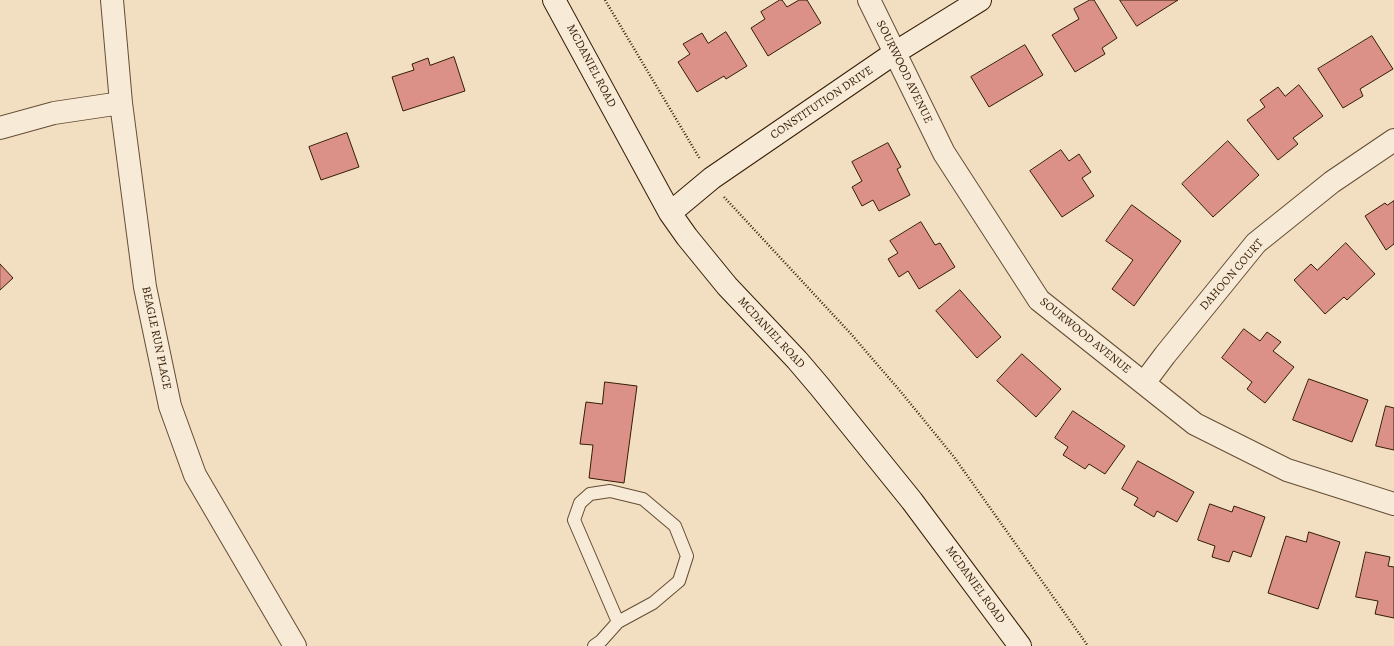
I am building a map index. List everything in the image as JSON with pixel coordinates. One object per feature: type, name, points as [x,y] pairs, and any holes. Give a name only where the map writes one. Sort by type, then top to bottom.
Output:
[{"type":"street","name":"BEAGLE RUN PLACE","points":[[112,0],[121,102],[145,286],[170,406],[196,475],[295,646]]},
{"type":"street","name":"MCDANIEL ROAD","points":[[554,0],[670,213],[687,237],[727,286],[797,360],[820,387],[912,501],[1020,646]]},
{"type":"street","name":"SOURWOOD AVENUE","points":[[869,0],[896,52],[944,153],[1040,300],[1195,424],[1287,470],[1394,504]]},
{"type":"street","name":"CONSTITUTION DRIVE","points":[[670,213],[712,178],[896,52],[980,0]]},
{"type":"street","points":[[0,128],[54,113],[121,102]]},
{"type":"street","name":"DAHOON COURT","points":[[1144,383],[1256,243],[1332,182],[1394,140]]},
{"type":"lane","points":[[594,646],[601,641],[618,622],[653,603],[679,581],[687,556],[675,526],[643,499],[610,492],[590,494],[580,503],[574,520],[618,622]]},
{"type":"path","points":[[606,0],[712,178],[728,202],[851,334],[954,456],[1088,646]]},
{"type":"building","points":[[782,0],[787,7],[799,0],[807,0],[821,23],[768,56],[751,28],[765,19],[761,12]]},
{"type":"building","points":[[1090,0],[1094,0],[1117,38],[1102,48],[1105,54],[1075,72],[1052,35],[1079,19],[1074,9]]},
{"type":"building","points":[[1120,0],[1178,0],[1137,26]]},
{"type":"building","points":[[726,32],[747,66],[726,79],[724,76],[697,92],[678,62],[690,54],[683,44],[702,33],[708,43]]},
{"type":"building","points":[[1372,36],[1393,69],[1360,89],[1363,96],[1343,108],[1318,69]]},
{"type":"building","points":[[1025,45],[1043,75],[989,107],[971,77]]},
{"type":"building","points":[[454,57],[465,91],[403,111],[392,77],[414,70],[412,64],[428,58],[430,65]]},
{"type":"building","points":[[1299,85],[1323,116],[1293,138],[1298,144],[1278,160],[1247,120],[1265,107],[1260,100],[1278,87],[1285,96]]},
{"type":"building","points":[[347,133],[359,167],[321,180],[309,147]]},
{"type":"building","points":[[1228,141],[1259,175],[1213,217],[1182,184]]},
{"type":"building","points":[[888,143],[901,167],[897,169],[910,195],[879,211],[873,200],[862,206],[852,187],[862,181],[852,162]]},
{"type":"building","points":[[1061,150],[1069,161],[1079,154],[1091,172],[1082,178],[1094,196],[1062,217],[1030,171]]},
{"type":"building","points":[[1394,201],[1394,244],[1386,250],[1365,216],[1385,203],[1387,205]]},
{"type":"building","points":[[1132,205],[1181,241],[1134,306],[1112,289],[1133,260],[1106,241]]},
{"type":"building","points":[[921,222],[935,245],[940,243],[955,267],[919,289],[908,271],[899,277],[888,259],[898,253],[890,241]]},
{"type":"building","points":[[1346,243],[1375,274],[1347,300],[1344,297],[1325,314],[1294,280],[1311,264],[1317,270]]},
{"type":"building","points":[[0,264],[13,278],[0,290]]},
{"type":"building","points":[[960,290],[1001,337],[977,358],[936,311]]},
{"type":"building","points":[[1244,329],[1260,341],[1267,332],[1281,342],[1273,351],[1294,367],[1265,403],[1247,389],[1252,382],[1222,358]]},
{"type":"building","points":[[1022,354],[1061,389],[1036,417],[997,381]]},
{"type":"building","points":[[1309,379],[1368,400],[1352,442],[1293,420]]},
{"type":"building","points":[[605,382],[637,386],[624,483],[589,478],[593,445],[580,444],[586,402],[602,404]]},
{"type":"building","points":[[1386,406],[1394,408],[1394,450],[1376,446]]},
{"type":"building","points":[[1073,411],[1125,446],[1105,474],[1089,464],[1085,469],[1063,455],[1068,447],[1055,438]]},
{"type":"building","points":[[1138,461],[1194,492],[1177,522],[1157,511],[1154,517],[1134,505],[1138,498],[1122,489]]},
{"type":"building","points":[[1210,504],[1232,512],[1234,506],[1265,517],[1251,557],[1233,551],[1229,562],[1212,557],[1215,546],[1198,540]]},
{"type":"building","points":[[1309,532],[1340,542],[1318,609],[1268,593],[1286,536],[1306,542]]},
{"type":"building","points":[[1366,552],[1390,557],[1388,566],[1394,567],[1394,618],[1375,614],[1378,601],[1356,597]]}]
